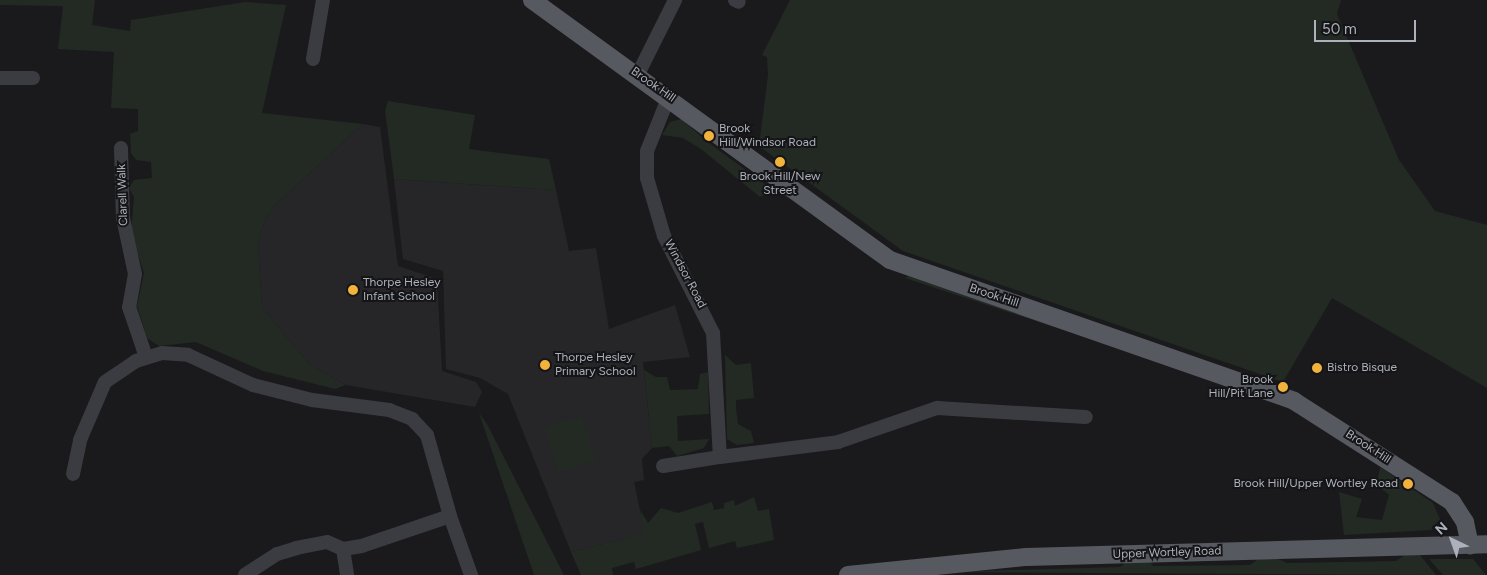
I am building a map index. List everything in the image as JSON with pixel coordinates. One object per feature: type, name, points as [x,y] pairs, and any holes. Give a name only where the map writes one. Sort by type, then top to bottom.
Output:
[{"type":"main road","name":"Brook Hill","points":[[532,0],[669,96],[890,260],[1294,401],[1452,502],[1478,545]]},
{"type":"main road","name":"Upper Wortley Road","points":[[848,575],[1026,557],[1478,545]]},
{"type":"street","points":[[313,59],[323,0]]},
{"type":"street","points":[[638,74],[675,0]]},
{"type":"street","points":[[0,78],[34,78]]},
{"type":"street","name":"Windsor Road","points":[[669,96],[647,151],[647,178],[664,236],[713,333],[720,457]]},
{"type":"street","name":"Clarell Walk","points":[[122,148],[123,218],[135,274],[129,307],[146,357]]},
{"type":"street","points":[[72,474],[99,390],[114,373],[146,357],[180,353],[253,384],[337,405],[405,416],[418,424],[433,447],[450,516],[471,575]]},
{"type":"street","points":[[663,466],[838,442],[937,408],[1086,417]]},
{"type":"street","points":[[245,575],[277,554],[297,548],[327,542],[343,549],[450,516]]},
{"type":"street","points":[[343,549],[347,575]]},
{"type":"shaded area","points":[[0,0],[95,0],[92,25],[130,31],[131,20],[245,2],[286,5],[262,113],[363,124],[274,206],[265,220],[258,242],[262,307],[310,365],[346,385],[335,389],[263,371],[196,342],[159,346],[147,338],[137,306],[144,273],[131,233],[134,197],[129,188],[134,180],[152,178],[151,162],[136,160],[131,153],[130,134],[138,131],[138,109],[111,108],[114,52],[58,49],[63,6],[0,5]]},
{"type":"shaded area","points":[[790,0],[1341,0],[1337,14],[1399,160],[1435,211],[1487,225],[1487,388],[1332,298],[1283,382],[903,251],[759,146],[768,75],[767,57],[762,55]]},
{"type":"shaded area","points":[[388,101],[475,115],[469,149],[549,159],[556,190],[394,179],[385,111]]},
{"type":"shaded area","points":[[681,119],[709,143],[774,191],[760,197],[701,149],[683,138],[662,135],[670,122]]},
{"type":"shaded area","points":[[363,124],[380,127],[398,266],[437,279],[442,371],[476,382],[482,392],[475,407],[346,385],[310,365],[262,307],[258,242],[265,220],[274,206]]},
{"type":"shaded area","name":"Thorpe Hesley Primary School","points":[[394,179],[556,190],[569,251],[596,248],[609,329],[675,305],[690,357],[643,362],[652,448],[642,459],[644,480],[634,482],[645,534],[571,552],[508,394],[480,378],[446,369],[443,271],[403,259]]},
{"type":"shaded area","points":[[908,276],[914,277],[1121,349],[905,278]]},
{"type":"shaded area","points":[[725,355],[736,365],[751,363],[754,398],[736,400],[736,408],[738,424],[751,431],[754,443],[737,445],[727,439]]},
{"type":"shaded area","points":[[644,370],[656,377],[667,377],[670,390],[698,389],[700,374],[708,372],[709,414],[677,416],[678,441],[709,439],[704,448],[677,456],[669,446],[652,448]]},
{"type":"shaded area","points":[[479,413],[487,424],[564,575],[534,575]]},
{"type":"shaded area","points":[[582,416],[596,461],[558,472],[545,427]]},
{"type":"shaded area","points":[[1380,467],[1433,503],[1440,519],[1431,530],[1344,535],[1339,492],[1362,499],[1356,517],[1382,520],[1389,495],[1377,485]]},
{"type":"shaded area","points":[[754,497],[758,511],[769,509],[774,540],[737,548],[735,541],[709,548],[703,522],[695,524],[701,550],[636,569],[634,562],[612,568],[613,575],[581,575],[571,552],[644,534],[640,510],[648,523],[661,508],[678,513],[712,502],[714,510],[724,508],[724,503],[734,500],[735,506]]},
{"type":"shaded area","points":[[1405,555],[1420,555],[1436,575],[940,572],[1120,567],[1127,562],[1149,560],[1153,566],[1250,565],[1260,558],[1274,557],[1287,563],[1396,561]]},
{"type":"shaded area","points":[[1429,559],[1473,559],[1486,575],[1443,575]]},
{"type":"place","name":"Brook Hill/Windsor Road","points":[[709,136]]},
{"type":"place","name":"Brook Hill/New Street","points":[[780,162]]},
{"type":"place","name":"Thorpe Hesley Infant School","points":[[353,290]]},
{"type":"place","name":"Thorpe Hesley Primary School","points":[[545,365]]},
{"type":"place","name":"Bistro Bisque","points":[[1317,368]]},
{"type":"place","name":"Brook Hill/Pit Lane","points":[[1283,387]]},
{"type":"place","name":"Brook Hill/Upper Wortley Road","points":[[1408,484]]}]
